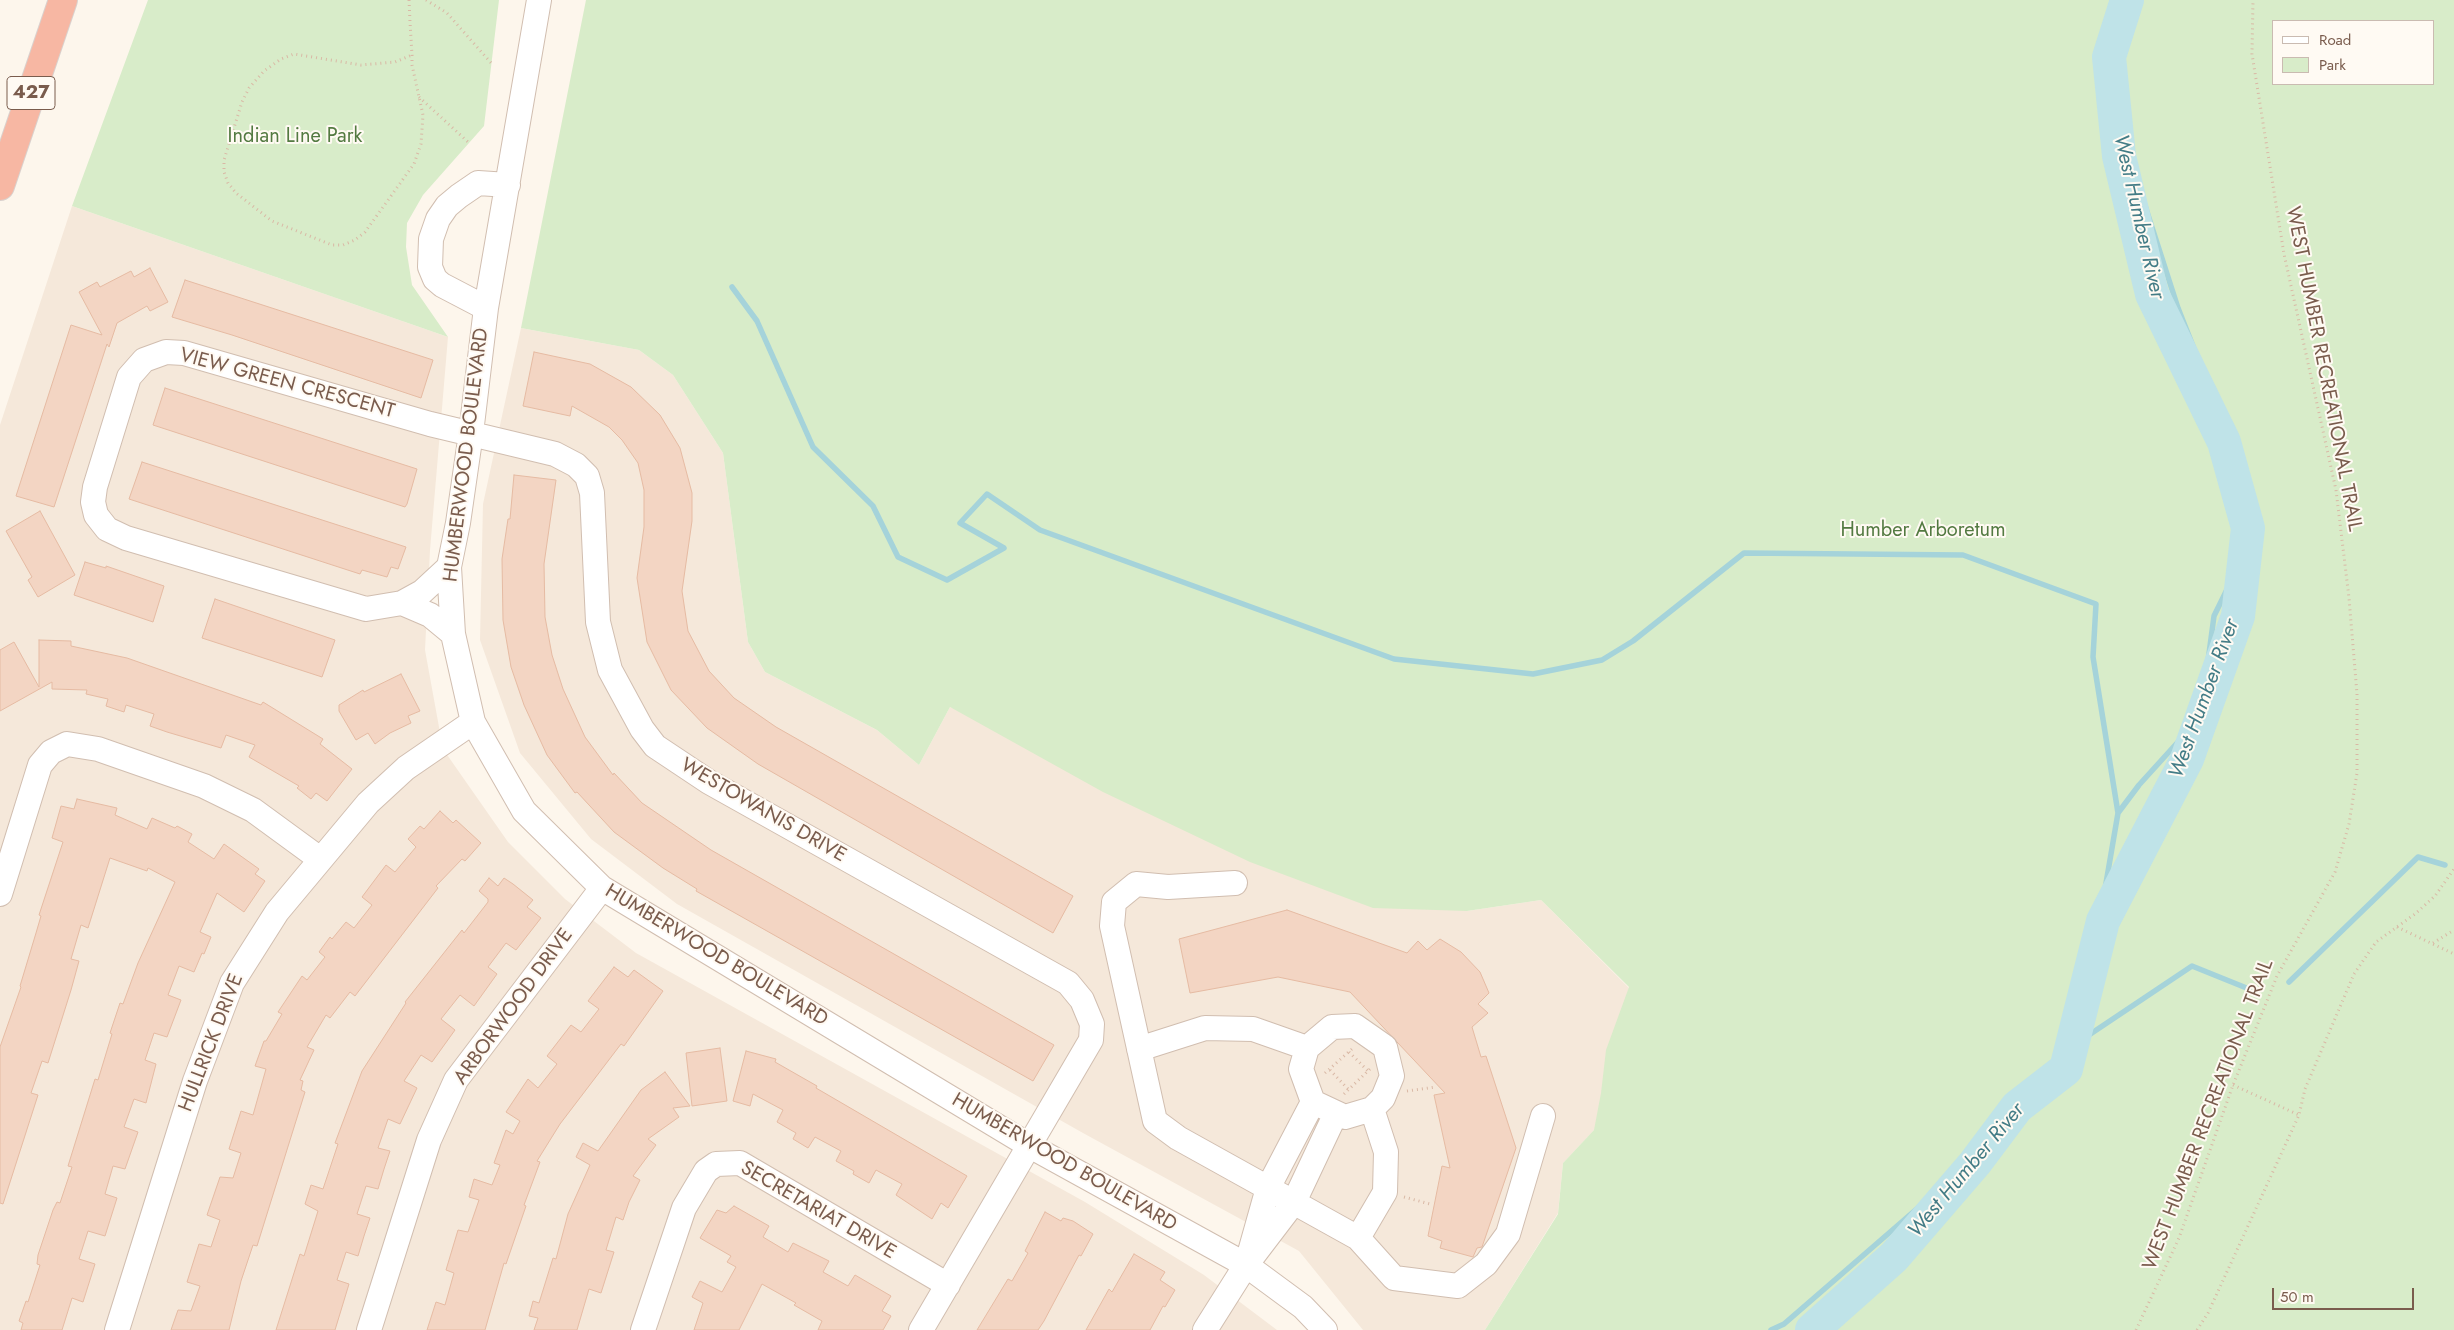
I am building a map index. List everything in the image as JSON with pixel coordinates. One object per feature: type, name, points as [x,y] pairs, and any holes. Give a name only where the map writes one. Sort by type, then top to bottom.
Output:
[{"type":"highway","name":"427","points":[[0,186],[63,0]]},
{"type":"street","name":"HUMBERWOOD BOULEVARD","points":[[539,0],[486,308],[471,433],[458,523],[449,567],[453,634],[473,722],[524,811],[602,888],[1030,1146],[1246,1265],[1303,1307],[1325,1330]]},
{"type":"street","points":[[486,308],[442,286],[435,279],[430,267],[431,239],[438,220],[447,206],[459,196],[478,183],[508,184]]},
{"type":"street","name":"VIEW GREEN CRESCENT","points":[[449,567],[425,589],[402,603],[366,609],[126,538],[107,529],[96,515],[93,502],[95,487],[129,376],[144,360],[166,352],[184,353],[430,424],[471,433]]},
{"type":"street","name":"WESTOWANIS DRIVE","points":[[471,433],[555,454],[576,464],[587,476],[592,493],[598,622],[610,670],[642,729],[655,746],[709,782],[1068,983],[1082,1000],[1092,1024],[1091,1040],[1030,1146]]},
{"type":"street","points":[[402,603],[430,615],[453,634]]},
{"type":"street","name":"HULLRICK DRIVE","points":[[118,1330],[195,1081],[232,983],[277,912],[320,858],[368,803],[406,768],[473,722]]},
{"type":"street","points":[[0,894],[40,765],[51,752],[67,744],[98,749],[204,786],[254,810],[320,858]]},
{"type":"street","points":[[1235,883],[1168,887],[1136,884],[1114,902],[1112,926],[1155,1121],[1178,1138],[1358,1238],[1394,1278],[1458,1286],[1486,1264],[1508,1234],[1543,1116]]},
{"type":"street","name":"ARBORWOOD DRIVE","points":[[369,1330],[429,1140],[456,1080],[602,888]]},
{"type":"street","points":[[1355,1026],[1364,1032],[1385,1047],[1378,1065],[1392,1076],[1383,1098],[1372,1109],[1345,1117],[1336,1113],[1309,1092],[1301,1069],[1306,1048],[1332,1028],[1355,1026]]},
{"type":"street","points":[[1139,1049],[1205,1028],[1253,1029],[1306,1048]]},
{"type":"street","points":[[1246,1265],[1268,1188],[1309,1092]]},
{"type":"street","points":[[1358,1238],[1385,1192],[1386,1152],[1372,1109]]},
{"type":"street","points":[[1205,1330],[1246,1265],[1294,1202],[1336,1113]]},
{"type":"street","points":[[920,1330],[1030,1146]]},
{"type":"street","name":"SECRETARIAT DRIVE","points":[[643,1330],[684,1208],[706,1171],[716,1164],[740,1163],[948,1285]]},
{"type":"path","points":[[409,0],[412,55],[423,115],[421,144],[414,164],[365,232],[355,240],[343,245],[332,245],[288,229],[272,220],[236,193],[228,183],[224,160],[242,102],[249,88],[264,71],[281,58],[294,54],[361,65],[395,62],[412,55]]},
{"type":"path","points":[[426,0],[447,13],[494,65]]},
{"type":"path","name":"WEST HUMBER RECREATIONAL TRAIL","points":[[2136,1330],[2179,1238],[2233,1085],[2277,976],[2335,872],[2349,824],[2357,773],[2357,694],[2349,598],[2336,490],[2284,254],[2252,54],[2252,0]]},
{"type":"path","points":[[420,97],[468,142]]},
{"type":"path","points":[[2196,1330],[2208,1313],[2299,1115],[2305,1089],[2354,974],[2376,942],[2435,896],[2454,869]]},
{"type":"path","points":[[2397,927],[2454,954]]},
{"type":"path","points":[[2433,944],[2454,930]]},
{"type":"path","points":[[1309,1092],[1356,1045],[1364,1032]]},
{"type":"path","points":[[1336,1113],[1342,1095],[1378,1065],[1349,1052]]},
{"type":"path","points":[[1330,1070],[1348,1089]]},
{"type":"path","points":[[2233,1085],[2299,1115]]},
{"type":"path","points":[[1385,1192],[1430,1204]]},
{"type":"shaded area","points":[[72,206],[448,337],[430,550],[425,650],[443,749],[508,842],[565,899],[636,953],[1085,1202],[1204,1275],[1277,1330],[0,1330],[0,425]]},
{"type":"shaded area","points":[[521,328],[639,350],[673,375],[723,453],[748,642],[765,672],[877,730],[919,765],[950,707],[1467,911],[1541,900],[1629,988],[1598,1126],[1563,1163],[1558,1213],[1485,1330],[1363,1330],[1299,1251],[1083,1133],[677,904],[591,839],[520,753],[480,640],[483,504]]},
{"type":"green space","name":"Indian Line Park","points":[[148,0],[499,0],[484,126],[423,195],[407,223],[406,247],[412,285],[448,337],[72,206]]},
{"type":"green space","name":"Humber Arboretum","points":[[586,0],[2454,0],[2454,1330],[1485,1330],[1558,1214],[1563,1163],[1594,1130],[1606,1050],[1629,987],[1541,900],[1467,911],[1373,908],[1250,862],[1103,792],[950,707],[919,765],[877,730],[765,672],[748,642],[723,453],[673,375],[639,350],[521,328]]},
{"type":"building","points":[[150,268],[168,302],[150,311],[147,306],[117,323],[109,347],[107,344],[54,507],[16,496],[71,325],[102,335],[79,292],[97,282],[100,287],[131,271],[134,277]]},
{"type":"building","points":[[185,280],[433,360],[421,398],[172,317]]},
{"type":"building","points":[[534,352],[590,364],[631,387],[660,415],[680,448],[692,493],[692,521],[682,591],[688,631],[709,671],[734,698],[776,727],[1073,896],[1053,933],[758,764],[707,728],[671,690],[647,642],[637,578],[644,527],[644,490],[638,463],[622,440],[609,427],[572,406],[570,416],[523,406]]},
{"type":"building","points":[[165,388],[417,469],[407,504],[405,507],[153,425]]},
{"type":"building","points":[[142,462],[406,547],[398,569],[391,567],[387,577],[362,570],[360,574],[129,499]]},
{"type":"building","points":[[514,475],[556,480],[544,564],[545,617],[552,655],[563,689],[585,737],[613,775],[614,773],[642,803],[711,850],[1054,1045],[1033,1081],[696,891],[697,889],[663,868],[614,832],[577,792],[575,793],[547,755],[524,705],[511,667],[503,620],[502,559],[508,519],[510,519]]},
{"type":"building","points":[[40,511],[75,575],[38,597],[28,580],[32,577],[6,531]]},
{"type":"building","points":[[85,562],[106,568],[106,566],[164,586],[153,622],[74,595]]},
{"type":"building","points":[[215,599],[335,640],[322,677],[202,638]]},
{"type":"building","points":[[39,640],[71,641],[71,646],[127,658],[261,705],[263,702],[323,739],[320,744],[352,769],[327,801],[316,793],[311,799],[297,788],[299,786],[249,757],[255,745],[226,735],[221,748],[167,732],[150,726],[154,714],[126,705],[124,712],[106,706],[108,699],[86,694],[87,690],[52,689],[52,682],[0,711],[0,650],[14,642],[39,687]]},
{"type":"building","points":[[401,674],[420,711],[408,716],[411,723],[390,733],[375,744],[368,733],[356,740],[339,711],[339,705],[363,690],[364,692]]},
{"type":"building","points":[[77,799],[117,808],[115,815],[147,829],[152,818],[175,828],[177,826],[192,834],[188,842],[214,859],[224,844],[259,869],[255,874],[265,881],[244,912],[217,893],[200,932],[211,937],[204,954],[202,953],[194,972],[179,966],[168,995],[181,1000],[167,1037],[154,1033],[145,1060],[156,1064],[146,1103],[134,1099],[124,1127],[138,1132],[125,1169],[113,1166],[105,1194],[117,1198],[105,1236],[88,1231],[79,1259],[95,1264],[83,1302],[72,1298],[62,1330],[21,1330],[23,1323],[19,1321],[26,1301],[28,1302],[40,1265],[37,1264],[38,1255],[53,1210],[57,1202],[60,1203],[72,1167],[68,1166],[95,1079],[98,1080],[120,1003],[123,1004],[138,963],[175,882],[148,868],[147,871],[110,858],[88,928],[81,925],[71,959],[79,961],[71,990],[48,1063],[42,1061],[31,1093],[38,1095],[3,1204],[0,1203],[0,1047],[21,987],[41,916],[39,915],[63,842],[52,838],[61,806],[74,809]]},
{"type":"building","points":[[440,811],[453,823],[456,820],[481,843],[465,861],[462,859],[436,886],[438,888],[355,996],[350,992],[330,1018],[326,1015],[307,1047],[314,1050],[300,1080],[303,1081],[301,1090],[305,1092],[257,1246],[253,1245],[241,1281],[229,1330],[171,1330],[178,1310],[191,1311],[200,1286],[187,1282],[199,1244],[211,1247],[220,1220],[207,1215],[220,1177],[233,1178],[241,1153],[229,1149],[241,1111],[253,1115],[266,1069],[255,1066],[264,1041],[266,1041],[282,1014],[278,1012],[302,976],[307,980],[325,957],[319,952],[330,937],[332,939],[346,922],[354,928],[372,905],[362,897],[386,865],[395,872],[416,847],[408,839],[420,826],[424,829]]},
{"type":"building","points":[[489,878],[498,886],[504,878],[513,884],[533,900],[527,907],[541,918],[516,950],[506,943],[488,967],[497,974],[474,1006],[460,995],[441,1019],[455,1030],[432,1062],[421,1055],[404,1081],[417,1088],[400,1124],[388,1119],[378,1148],[390,1151],[378,1189],[366,1186],[357,1214],[370,1218],[358,1256],[346,1252],[337,1280],[349,1284],[335,1330],[276,1330],[300,1254],[304,1256],[318,1211],[305,1204],[311,1185],[323,1189],[338,1144],[335,1143],[362,1071],[405,1002],[462,930],[464,933],[488,902],[488,899],[479,891]]},
{"type":"building","points":[[1287,910],[1407,953],[1418,941],[1427,950],[1440,939],[1461,952],[1480,972],[1489,993],[1478,1004],[1488,1013],[1472,1027],[1481,1057],[1486,1056],[1516,1148],[1482,1247],[1477,1248],[1473,1257],[1440,1248],[1442,1241],[1428,1236],[1442,1166],[1450,1168],[1434,1095],[1445,1093],[1350,992],[1278,977],[1190,993],[1179,939]]},
{"type":"building","points":[[614,967],[628,977],[634,970],[663,991],[624,1046],[621,1044],[560,1124],[537,1161],[540,1162],[524,1205],[526,1206],[506,1264],[504,1263],[485,1330],[427,1330],[436,1302],[445,1305],[454,1273],[446,1270],[458,1230],[468,1232],[479,1200],[469,1197],[474,1179],[492,1185],[500,1165],[494,1163],[506,1130],[513,1134],[520,1121],[506,1112],[528,1079],[538,1088],[557,1064],[547,1056],[571,1025],[581,1032],[599,1009],[588,1001]]},
{"type":"building","points":[[720,1048],[727,1101],[692,1106],[686,1053]]},
{"type":"building","points":[[746,1051],[776,1059],[775,1062],[817,1086],[816,1088],[967,1176],[948,1208],[941,1203],[932,1219],[896,1195],[902,1184],[876,1170],[869,1183],[853,1174],[854,1171],[836,1161],[841,1151],[815,1137],[808,1148],[793,1139],[796,1133],[777,1122],[783,1110],[753,1094],[750,1106],[733,1101]]},
{"type":"building","points":[[665,1072],[690,1106],[673,1108],[679,1117],[648,1139],[656,1145],[633,1176],[640,1180],[629,1202],[623,1220],[616,1217],[606,1250],[614,1252],[601,1293],[589,1289],[577,1330],[534,1330],[538,1318],[529,1316],[533,1301],[539,1303],[553,1258],[556,1259],[568,1214],[590,1165],[576,1157],[583,1143],[598,1151],[641,1090]]},
{"type":"building","points":[[734,1206],[769,1226],[763,1237],[788,1252],[793,1243],[829,1261],[823,1272],[848,1286],[855,1275],[891,1296],[882,1311],[891,1316],[883,1330],[818,1330],[822,1321],[794,1305],[796,1303],[762,1284],[739,1330],[694,1330],[703,1303],[692,1297],[700,1281],[722,1292],[736,1267],[727,1262],[731,1256],[700,1238],[717,1210],[726,1213]]},
{"type":"building","points":[[1045,1212],[1061,1221],[1063,1218],[1073,1221],[1093,1234],[1081,1256],[1079,1255],[1044,1321],[1038,1330],[977,1330],[1008,1279],[1012,1281],[1028,1253],[1025,1251]]},
{"type":"building","points":[[1134,1254],[1165,1272],[1160,1280],[1175,1290],[1165,1307],[1163,1306],[1150,1330],[1086,1330],[1109,1289],[1112,1292]]},
{"type":"waterway","name":"West Humber River","points":[[1812,1330],[1894,1257],[1975,1163],[2017,1107],[2066,1069],[2103,921],[2187,759],[2238,616],[2248,528],[2224,442],[2152,294],[2119,156],[2109,57],[2127,0]]},
{"type":"waterway","points":[[2118,813],[2139,785],[2216,700],[2208,661],[2214,616],[2239,565],[2246,516],[2222,420],[2178,308],[2121,131],[2118,64],[2128,0]]},
{"type":"waterway","points":[[732,287],[757,321],[813,447],[873,506],[898,557],[947,580],[1004,548],[960,523],[987,494],[1040,530],[1394,659],[1533,674],[1602,660],[1633,641],[1744,553],[1963,555],[2096,604],[2093,657],[2118,813],[2098,930],[2081,979],[2078,1022],[2062,1053]]},
{"type":"waterway","points":[[2289,982],[2418,857],[2445,865]]},
{"type":"waterway","points":[[1771,1330],[1784,1324],[1934,1194],[2062,1053],[2192,966],[2249,989]]}]
